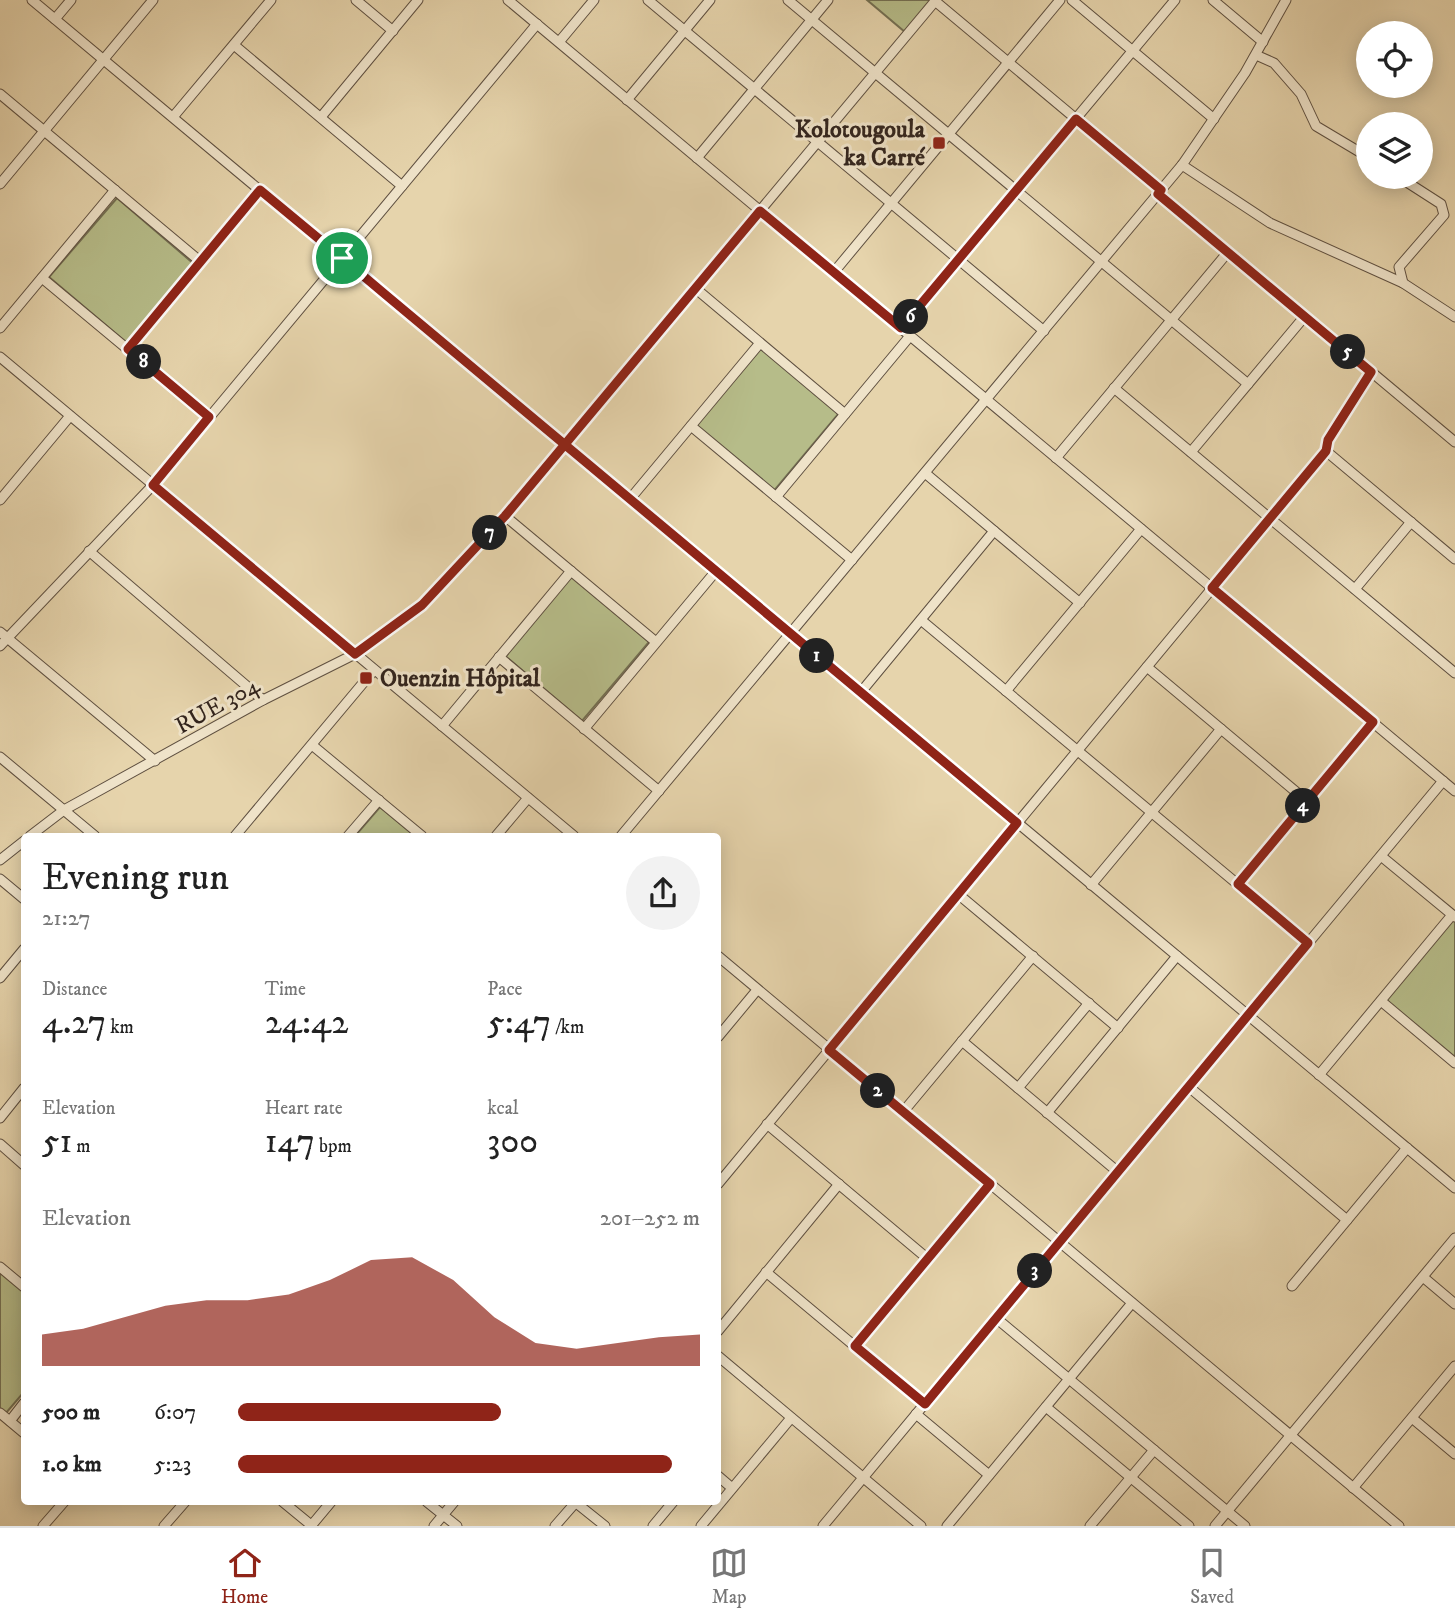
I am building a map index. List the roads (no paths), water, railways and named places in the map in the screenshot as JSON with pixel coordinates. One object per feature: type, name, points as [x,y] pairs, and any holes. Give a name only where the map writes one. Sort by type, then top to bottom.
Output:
[{"type":"street","points":[[32,0],[1455,1188]]},
{"type":"street","points":[[55,19],[71,0]]},
{"type":"street","points":[[0,184],[153,0]]},
{"type":"street","points":[[173,117],[271,0]]},
{"type":"street","points":[[356,0],[393,31]]},
{"type":"street","points":[[321,117],[418,0]]},
{"type":"street","points":[[508,0],[1455,791]]},
{"type":"street","points":[[559,42],[594,0]]},
{"type":"street","points":[[648,0],[1044,331]]},
{"type":"street","points":[[627,100],[710,0]]},
{"type":"street","points":[[788,0],[1248,384]]},
{"type":"street","points":[[697,158],[828,0]]},
{"type":"street","points":[[834,272],[1060,0]]},
{"type":"street","points":[[1072,0],[1214,119]]},
{"type":"street","points":[[901,328],[1175,0]]},
{"type":"street","points":[[1213,0],[1263,42]]},
{"type":"street","points":[[624,833],[1182,165],[1256,55],[1286,0]]},
{"type":"street","points":[[935,1],[1455,442]]},
{"type":"street","name":"RUE 304","points":[[34,833],[64,810],[263,700],[355,654],[422,605],[505,516],[935,1]]},
{"type":"street","points":[[0,646],[4,635],[153,485],[537,24]]},
{"type":"street","points":[[234,45],[402,186]]},
{"type":"street","points":[[1256,55],[1274,63],[1301,94],[1316,126],[1356,150]]},
{"type":"street","points":[[0,94],[201,262]]},
{"type":"street","points":[[1182,165],[1270,223],[1404,282],[1455,317]]},
{"type":"street","points":[[1404,282],[1399,267],[1444,215],[1441,204],[1418,189]]},
{"type":"street","points":[[0,328],[115,190]]},
{"type":"street","points":[[128,349],[260,190]]},
{"type":"street","points":[[1056,458],[1228,252]]},
{"type":"street","points":[[42,278],[209,417]]},
{"type":"street","points":[[695,288],[845,414]]},
{"type":"street","points":[[1191,452],[1305,316]]},
{"type":"street","points":[[776,497],[910,336]]},
{"type":"street","points":[[630,499],[760,343]]},
{"type":"street","points":[[0,357],[570,833]]},
{"type":"street","points":[[721,1180],[1326,451],[1328,440],[1371,372]]},
{"type":"street","points":[[1114,388],[1455,673]]},
{"type":"street","points":[[2,493],[70,416]]},
{"type":"street","points":[[691,426],[852,560]]},
{"type":"street","points":[[1326,451],[1455,559]]},
{"type":"street","points":[[925,473],[1080,603]]},
{"type":"street","points":[[505,516],[656,642]]},
{"type":"street","points":[[1355,589],[1411,522]]},
{"type":"street","points":[[1006,691],[1141,529]]},
{"type":"street","points":[[861,692],[994,531]]},
{"type":"street","points":[[89,551],[263,700]]},
{"type":"street","points":[[442,726],[571,571]]},
{"type":"street","points":[[584,729],[716,571]]},
{"type":"street","points":[[921,620],[1308,943]]},
{"type":"street","points":[[4,635],[155,761]]},
{"type":"street","points":[[499,657],[659,791]]},
{"type":"street","points":[[1147,667],[1307,801]]},
{"type":"street","points":[[238,833],[374,670]]},
{"type":"street","points":[[1238,884],[1373,722]]},
{"type":"street","points":[[1091,885],[1221,729]]},
{"type":"street","points":[[312,745],[418,833]]},
{"type":"street","points":[[0,757],[91,833]]},
{"type":"street","points":[[823,1526],[1443,781]]},
{"type":"street","points":[[499,833],[528,798]]},
{"type":"street","points":[[351,833],[379,800]]},
{"type":"street","points":[[0,860],[21,843]]},
{"type":"street","points":[[1319,1075],[1453,916],[1381,856]]},
{"type":"street","points":[[0,879],[21,896]]},
{"type":"street","points":[[958,894],[1118,1028]]},
{"type":"street","points":[[0,978],[21,953]]},
{"type":"street","points":[[903,1112],[1032,956]]},
{"type":"street","points":[[1047,1113],[1177,957]]},
{"type":"street","points":[[721,960],[1399,1526]]},
{"type":"street","points":[[721,1033],[757,990]]},
{"type":"street","points":[[1381,1001],[1455,1063]]},
{"type":"street","points":[[1018,1088],[1089,1003]]},
{"type":"street","points":[[962,1041],[1118,1172]]},
{"type":"street","points":[[1189,1087],[1347,1220]]},
{"type":"street","points":[[0,1118],[21,1092]]},
{"type":"street","points":[[767,1124],[928,1259]]},
{"type":"street","points":[[0,1144],[21,1162]]},
{"type":"street","points":[[1292,1286],[1407,1148]]},
{"type":"street","points":[[721,1327],[839,1184]]},
{"type":"street","points":[[855,1346],[990,1184]]},
{"type":"street","points":[[1215,1526],[1455,1238]]},
{"type":"street","points":[[0,1267],[21,1284]]},
{"type":"street","points":[[766,1272],[925,1404]]},
{"type":"street","points":[[1423,1277],[1455,1304]]},
{"type":"street","points":[[947,1526],[1132,1303]]},
{"type":"street","points":[[996,1318],[1245,1526]]},
{"type":"street","points":[[721,1359],[921,1526]]},
{"type":"street","points":[[1353,1488],[1455,1366]]},
{"type":"street","points":[[10,1421],[21,1407]]},
{"type":"street","points":[[1046,1407],[1189,1526]]},
{"type":"street","points":[[0,1413],[21,1430]]},
{"type":"street","points":[[916,1414],[989,1475]]},
{"type":"street","points":[[721,1501],[791,1418]]},
{"type":"street","points":[[1412,1418],[1455,1454]]},
{"type":"street","points":[[1090,1526],[1154,1450]]},
{"type":"street","points":[[721,1479],[732,1488]]},
{"type":"street","points":[[43,1526],[61,1505]]},
{"type":"street","points":[[164,1526],[182,1505]]},
{"type":"street","points":[[286,1505],[311,1526],[328,1505]]},
{"type":"street","points":[[431,1505],[457,1526]]},
{"type":"street","points":[[434,1526],[451,1505]]},
{"type":"street","points":[[555,1526],[572,1505]]},
{"type":"street","points":[[579,1505],[605,1526]]},
{"type":"street","points":[[653,1526],[670,1505]]},
{"type":"street","points":[[701,1526],[718,1505]]},
{"type":"place","name":"Kolotougoula ka Carré","points":[[939,143]]},
{"type":"place","name":"Ouenzin Hôpital","points":[[366,678]]}]
